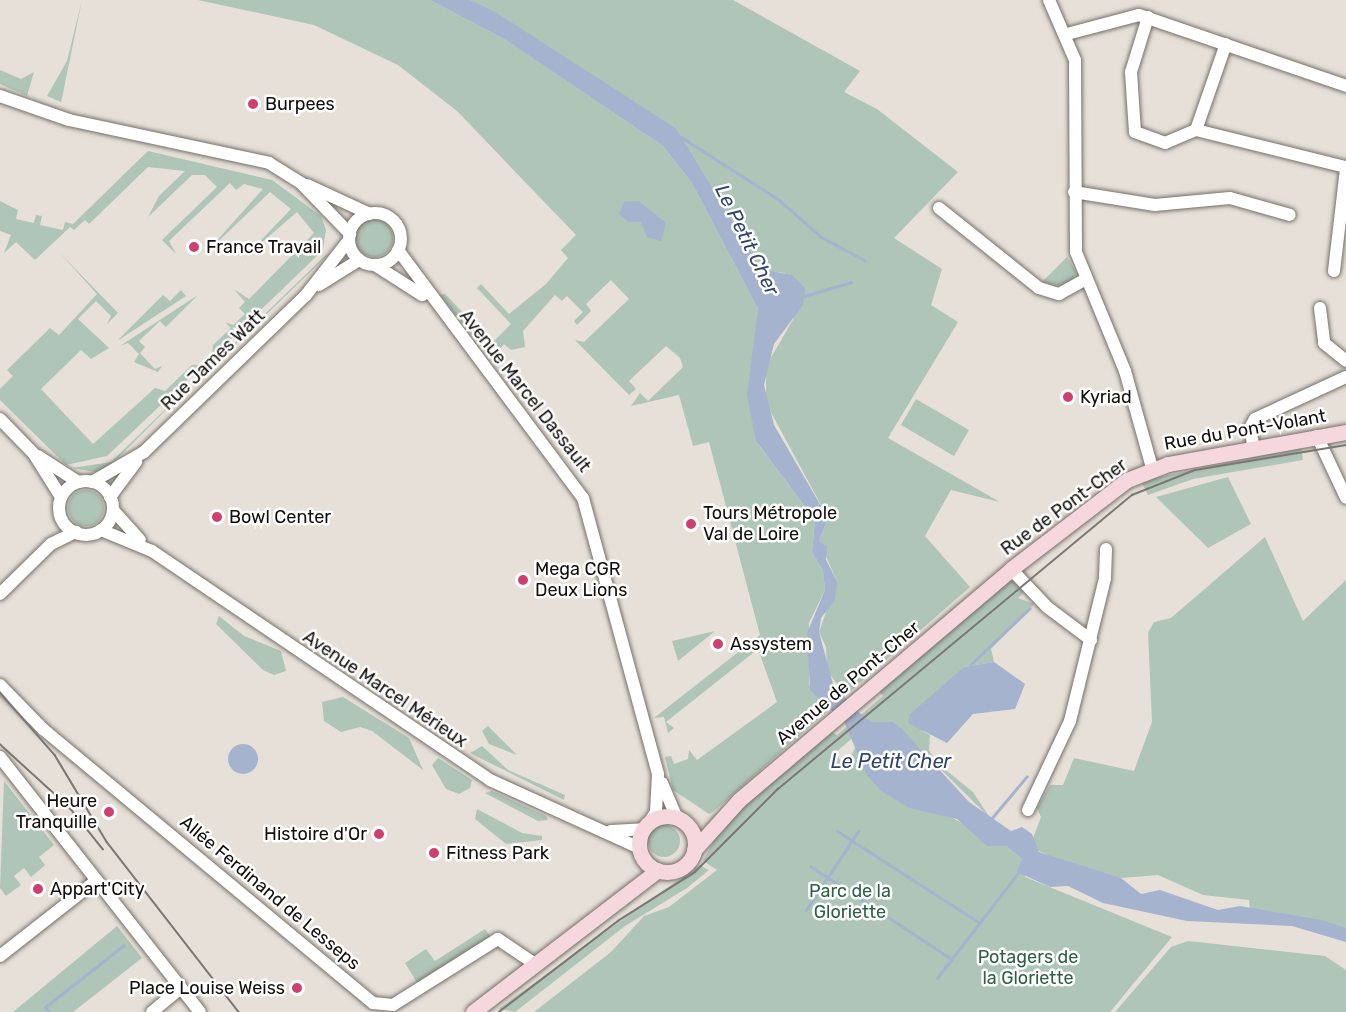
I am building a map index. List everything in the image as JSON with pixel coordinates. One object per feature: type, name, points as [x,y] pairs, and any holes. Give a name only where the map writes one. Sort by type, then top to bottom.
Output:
[{"type":"main road","name":"Rue du Pont-Volant","points":[[1152,468],[1346,432]]},
{"type":"main road","name":"Rue de Pont-Cher","points":[[1005,574],[1116,487],[1152,468]]},
{"type":"main road","name":"Avenue de Pont-Cher","points":[[694,850],[722,816],[1005,574]]},
{"type":"main road","name":"Avenue de Pont-Cher","points":[[682,821],[722,816]]},
{"type":"main road","points":[[473,1012],[658,870],[681,868],[694,850],[682,821],[646,826],[631,889]]},
{"type":"main road","points":[[641,853],[658,870]]},
{"type":"street","points":[[1049,0],[1067,34],[1077,88],[1074,242],[1086,279],[1125,371],[1152,468]]},
{"type":"street","points":[[1067,34],[1115,19],[1148,17],[1346,86]]},
{"type":"street","points":[[1148,17],[1131,72],[1136,132],[1165,143],[1196,130],[1346,168],[1343,220],[1334,271]]},
{"type":"street","points":[[1196,130],[1226,44]]},
{"type":"street","points":[[0,96],[69,120],[262,160],[301,183],[370,214],[394,222],[398,250],[375,265],[359,260],[350,237],[301,183]]},
{"type":"street","points":[[1074,192],[1165,206],[1230,198],[1290,216]]},
{"type":"street","points":[[939,208],[1039,288],[1059,294],[1086,279]]},
{"type":"street","points":[[350,237],[357,221],[370,214]]},
{"type":"street","name":"Rue James Watt","points":[[111,497],[144,452],[306,295],[350,237]]},
{"type":"street","name":"Avenue Marcel Dassault","points":[[398,250],[437,309],[564,467],[583,498],[658,774],[682,821]]},
{"type":"street","name":"Rue James Watt","points":[[306,295],[359,260]]},
{"type":"street","name":"Avenue Marcel Dassault","points":[[375,265],[396,274],[437,309]]},
{"type":"street","points":[[1320,309],[1324,343],[1346,361]]},
{"type":"street","points":[[1254,449],[1250,428],[1255,419],[1346,377]]},
{"type":"street","points":[[0,419],[34,454],[62,497],[61,517],[51,544]]},
{"type":"street","points":[[1317,436],[1346,498]]},
{"type":"street","name":"Rue James Watt","points":[[92,482],[144,452]]},
{"type":"street","points":[[0,594],[51,544],[76,532],[101,530],[113,510],[111,497],[92,482],[78,482],[34,454]]},
{"type":"street","points":[[62,497],[78,482]]},
{"type":"street","name":"Avenue Marcel Mérieux","points":[[113,510],[152,551],[454,759],[521,796],[611,831],[641,853]]},
{"type":"street","points":[[61,517],[76,532]]},
{"type":"street","name":"Avenue Marcel Mérieux","points":[[101,530],[152,551]]},
{"type":"street","points":[[1028,810],[1070,721],[1091,640],[1106,549]]},
{"type":"street","points":[[1005,574],[1091,640]]},
{"type":"street","name":"Allée Ferdinand de Lesseps","points":[[0,685],[43,729],[373,1003],[393,1005],[498,939],[535,964]]},
{"type":"street","points":[[0,757],[200,1012]]},
{"type":"street","name":"Avenue Marcel Dassault","points":[[646,826],[657,805],[658,774]]},
{"type":"street","name":"Avenue Marcel Mérieux","points":[[611,831],[646,826]]},
{"type":"street","points":[[0,956],[97,880]]},
{"type":"street","points":[[152,1012],[181,988]]},
{"type":"green space","points":[[82,0],[61,102],[47,96],[67,61]]},
{"type":"green space","points":[[198,0],[430,0],[504,39],[663,146],[692,183],[758,309],[751,414],[758,444],[815,520],[812,552],[823,571],[825,590],[809,623],[809,685],[832,707],[713,812],[709,814],[673,790],[665,757],[671,756],[674,764],[688,759],[689,750],[697,760],[777,702],[758,649],[666,722],[674,728],[668,733],[664,717],[654,718],[760,635],[709,442],[693,446],[679,395],[631,406],[640,393],[648,401],[683,367],[680,358],[666,346],[629,381],[636,389],[629,395],[575,340],[584,342],[629,299],[611,280],[586,304],[591,311],[577,325],[574,321],[583,312],[567,296],[562,301],[555,295],[523,331],[525,347],[511,350],[504,344],[499,350],[504,356],[495,364],[440,295],[445,294],[492,343],[511,324],[477,288],[481,284],[509,314],[546,284],[568,258],[561,250],[576,235],[457,111],[398,65],[314,25]]},
{"type":"green space","points":[[470,0],[733,0],[860,71],[844,92],[877,109],[958,172],[894,238],[942,269],[931,305],[958,322],[888,438],[1000,502],[951,490],[925,536],[970,587],[846,695],[827,671],[826,647],[819,632],[837,581],[819,541],[828,518],[766,403],[766,366],[794,318],[785,273],[761,270],[677,129]]},
{"type":"green space","points":[[0,70],[21,79],[34,72],[27,96],[0,84]]},
{"type":"green space","points":[[148,151],[272,180],[321,216],[326,230],[323,250],[212,357],[213,345],[231,328],[225,322],[233,325],[245,314],[239,308],[245,302],[234,289],[249,299],[314,233],[297,212],[244,258],[291,209],[270,192],[205,254],[263,189],[244,184],[236,190],[230,183],[169,241],[176,254],[162,240],[217,187],[205,175],[192,175],[148,217],[159,196],[185,171],[148,167],[89,224],[85,220],[74,230],[70,227],[35,260],[16,242],[4,253],[11,235],[0,231],[0,201],[18,210],[16,219],[34,223],[36,215],[42,216],[40,225],[63,230],[65,222],[73,224]]},
{"type":"green space","points":[[374,219],[387,225],[393,238],[387,251],[374,257],[361,251],[355,238],[361,225]]},
{"type":"green space","points":[[59,252],[118,313],[107,324],[111,316],[96,301],[78,319],[109,348],[91,359],[81,350],[41,389],[93,444],[155,388],[165,391],[192,365],[204,364],[107,456],[66,465],[0,400],[0,389],[13,376],[7,370],[50,328],[59,335],[97,294]]},
{"type":"green space","points":[[329,254],[217,362],[216,361],[326,255]]},
{"type":"green space","points":[[1067,257],[1076,272],[1073,281],[1061,286],[1042,282]]},
{"type":"green space","points":[[181,290],[186,296],[117,341],[163,295],[170,301]]},
{"type":"green space","points":[[198,295],[166,327],[160,321],[139,341],[145,347],[140,353],[155,369],[162,366],[158,372],[134,362],[139,354],[128,343],[120,346]]},
{"type":"green space","points":[[207,369],[109,467],[95,472],[72,468],[111,462]]},
{"type":"green space","points":[[916,399],[969,430],[954,456],[901,425]]},
{"type":"green space","points":[[1301,447],[1303,460],[1193,479],[1148,495],[1141,481]]},
{"type":"green space","points":[[1228,477],[1251,524],[1208,548],[1156,497]]},
{"type":"green space","points":[[86,490],[99,495],[104,508],[99,521],[86,526],[73,521],[68,508],[73,495]]},
{"type":"green space","points":[[1265,537],[1303,621],[1346,580],[1346,928],[1258,912],[1250,909],[1249,900],[1203,895],[1158,875],[1121,878],[1065,863],[1039,851],[1032,841],[1041,817],[1037,808],[1050,785],[1063,785],[1074,758],[1134,771],[1152,722],[1148,633],[1154,622],[1171,618]]},
{"type":"green space","name":"Parc de la Gloriette","points":[[1005,581],[1015,581],[1025,591],[1018,598],[1034,604],[991,649],[994,662],[964,667],[923,731],[930,735],[929,750],[937,763],[973,792],[990,818],[893,722],[871,722],[835,753],[845,767],[857,744],[859,755],[909,808],[944,813],[972,829],[987,846],[1006,846],[1022,859],[1025,877],[1172,937],[1110,1012],[534,1012],[611,952],[644,916],[669,907],[717,870],[703,861],[723,824],[830,731],[837,735],[883,696],[878,690]]},
{"type":"green space","points":[[219,616],[244,636],[281,651],[286,671],[274,675],[263,670],[216,624]]},
{"type":"green space","points":[[715,631],[678,661],[672,641]]},
{"type":"green space","points":[[343,697],[409,738],[423,770],[372,731],[360,727],[341,732],[324,721],[322,702]]},
{"type":"green space","points":[[488,726],[517,755],[489,744],[482,731]]},
{"type":"green space","points":[[482,746],[508,770],[565,795],[564,800],[470,753]]},
{"type":"green space","points":[[438,758],[472,780],[470,788],[459,794],[446,789],[432,765]]},
{"type":"green space","points":[[4,781],[54,845],[39,857],[45,865],[31,877],[24,868],[14,876],[21,885],[6,896],[0,888]]},
{"type":"green space","points":[[492,791],[546,816],[548,820],[538,821],[485,793]]},
{"type":"green space","points":[[477,809],[522,833],[542,836],[542,840],[506,844],[475,819]]},
{"type":"green space","points":[[664,825],[675,830],[680,841],[675,852],[664,857],[653,852],[648,841],[653,830]]},
{"type":"green space","points":[[699,865],[709,870],[687,888],[625,926],[515,1012],[498,1009]]},
{"type":"green space","points":[[117,926],[142,958],[73,1012],[13,1012]]},
{"type":"green space","points":[[485,929],[491,937],[418,984],[405,963],[426,949],[435,961]]},
{"type":"green space","points":[[1188,941],[1325,956],[1346,970],[1346,1012],[1115,1012],[1171,947]]},
{"type":"water","name":"Le Petit Cher","points":[[430,0],[470,0],[495,12],[677,129],[761,269],[792,275],[805,288],[803,305],[774,344],[764,385],[774,425],[828,518],[819,541],[827,547],[826,560],[837,581],[835,600],[821,618],[819,632],[833,684],[857,711],[871,722],[893,722],[969,802],[1011,831],[1022,827],[1032,834],[1039,852],[1121,878],[1141,894],[1160,890],[1218,910],[1240,906],[1321,920],[1346,928],[1346,942],[1292,926],[1187,921],[1103,903],[1068,886],[1050,887],[1017,872],[1022,859],[1006,846],[987,846],[957,819],[909,808],[881,791],[867,775],[844,722],[810,690],[807,633],[825,590],[823,571],[812,552],[815,520],[756,441],[747,395],[758,309],[692,183],[663,146],[504,39]]},
{"type":"water","points":[[639,201],[666,223],[661,241],[647,237],[641,222],[628,222],[619,214],[624,202]]},
{"type":"water","points":[[994,662],[1025,684],[1015,709],[973,714],[947,743],[908,723],[910,714],[964,667]]},
{"type":"water","points":[[243,744],[254,748],[258,759],[254,770],[243,774],[232,770],[228,759],[232,748]]},
{"type":"waterway","points":[[681,137],[779,200],[821,237],[864,260]]},
{"type":"waterway","points":[[804,296],[851,282]]},
{"type":"waterway","points":[[971,664],[1030,608]]},
{"type":"waterway","points":[[990,820],[1027,776]]},
{"type":"waterway","points":[[837,831],[978,922]]},
{"type":"waterway","points":[[806,910],[858,831]]},
{"type":"waterway","points":[[810,866],[950,958]]},
{"type":"waterway","points":[[937,978],[1018,873]]},
{"type":"waterway","points":[[49,1012],[45,1007],[124,945]]},
{"type":"tram line","points":[[499,1012],[618,921],[695,872],[778,789],[1132,495],[1195,470],[1346,445]]},
{"type":"tram line","points":[[0,692],[55,755],[107,842],[239,1012]]},
{"type":"tram line","points":[[0,744],[70,808],[103,849]]},
{"type":"place","name":"Burpees","points":[[253,104]]},
{"type":"place","name":"France Travail","points":[[194,247]]},
{"type":"place","name":"Kyriad","points":[[1068,397]]},
{"type":"place","name":"Bowl Center","points":[[217,517]]},
{"type":"place","name":"Tours Métropole Val de Loire","points":[[691,524]]},
{"type":"place","name":"Mega CGR Deux Lions","points":[[523,580]]},
{"type":"place","name":"Assystem","points":[[718,644]]},
{"type":"place","name":"Heure Tranquille","points":[[109,812]]},
{"type":"place","name":"Histoire d'Or","points":[[379,834]]},
{"type":"place","name":"Fitness Park","points":[[434,853]]},
{"type":"place","name":"Appart'City","points":[[38,889]]},
{"type":"place","name":"Place Louise Weiss","points":[[297,988]]},
{"type":"park label","name":"Potagers de la Gloriette","points":[[1028,968]]}]
